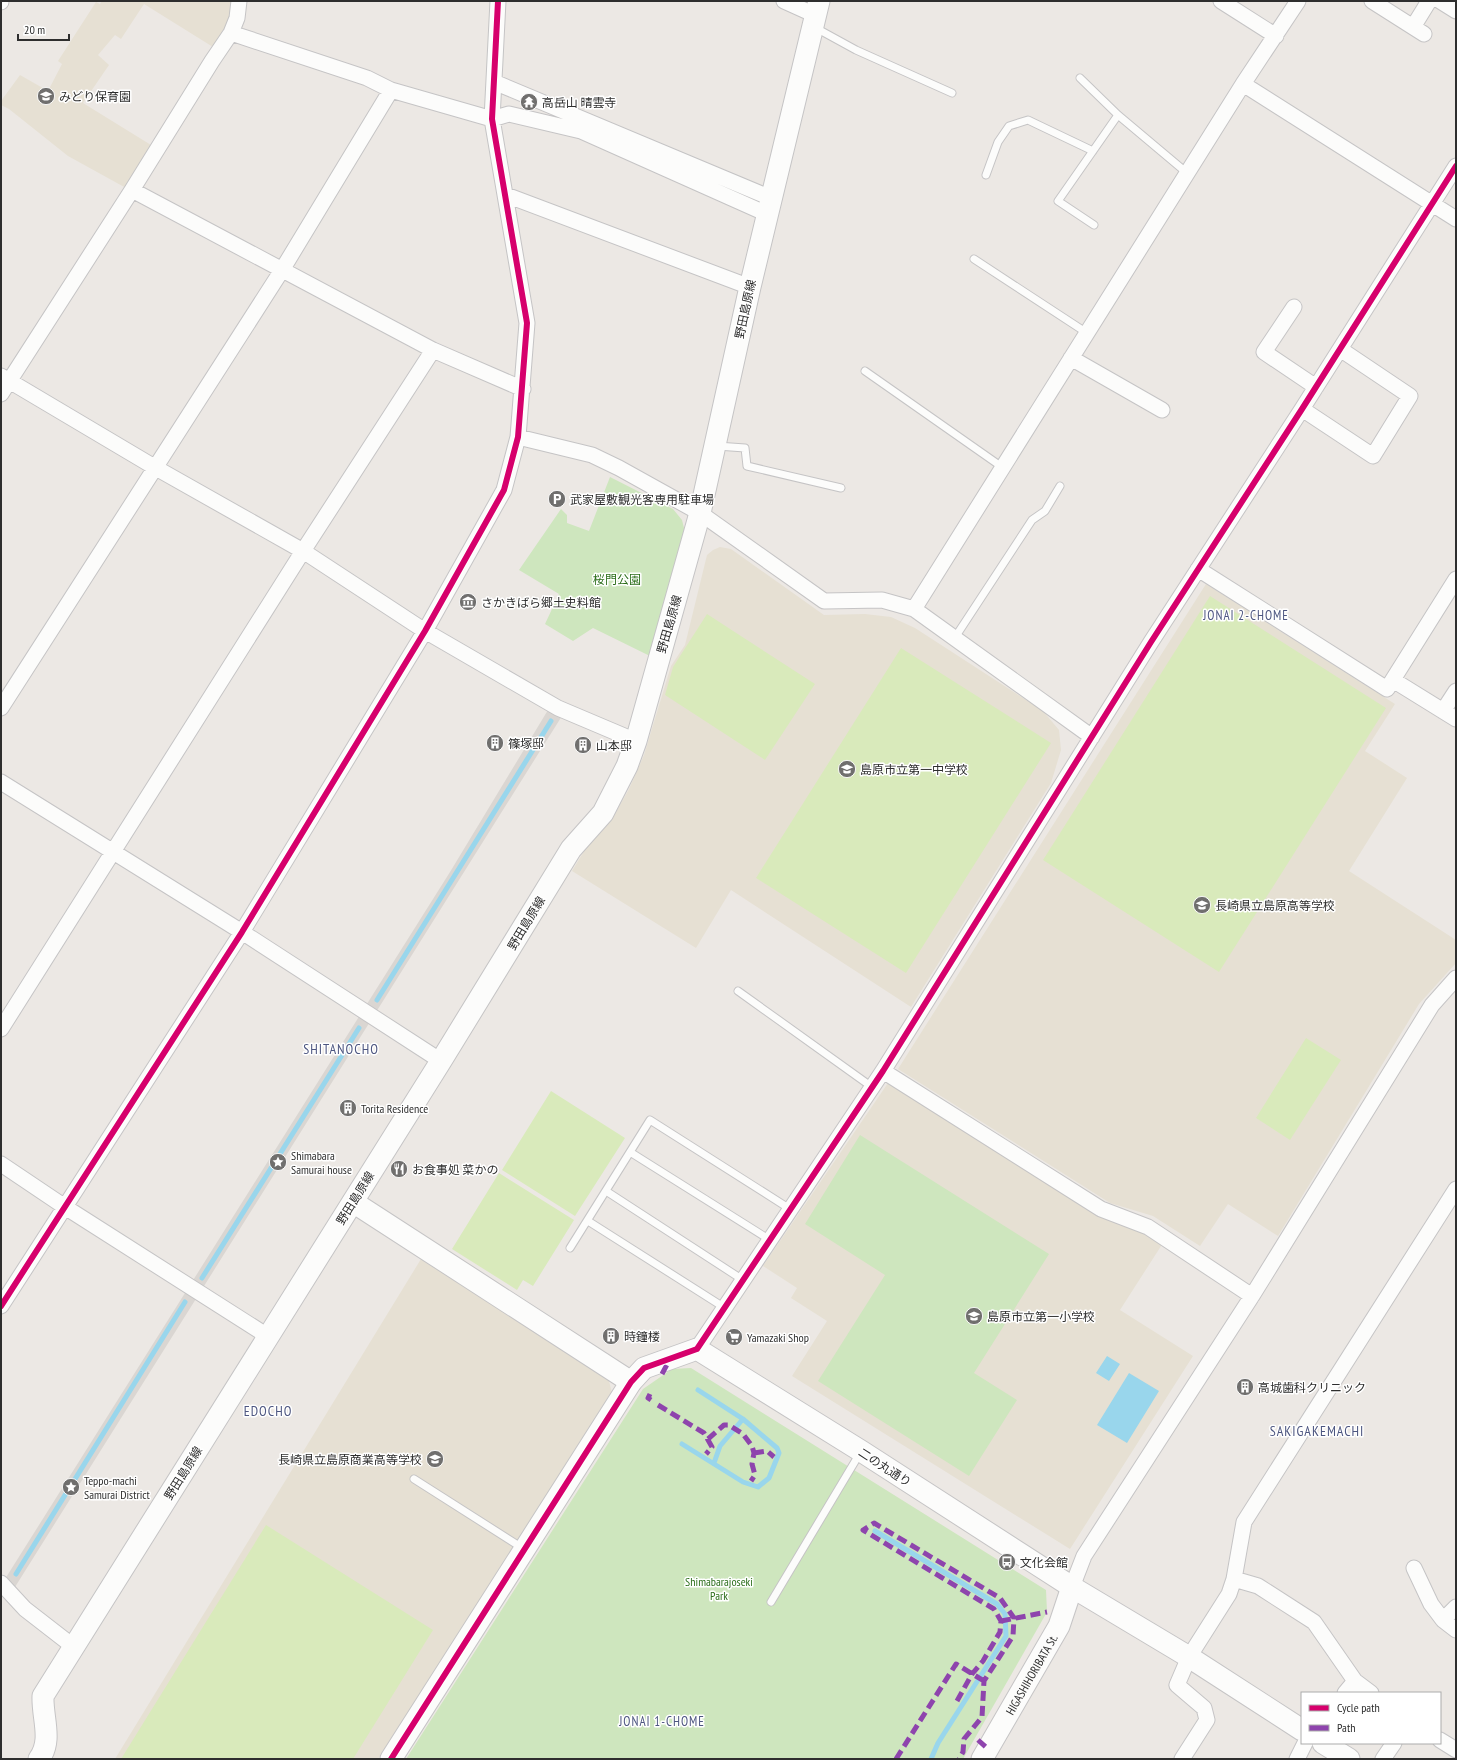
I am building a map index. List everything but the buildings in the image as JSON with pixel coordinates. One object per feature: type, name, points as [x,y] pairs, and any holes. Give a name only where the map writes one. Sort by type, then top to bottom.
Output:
[{"type":"main road","name":"野田島原線","points":[[45,1757],[47,1740],[42,1709],[44,1696],[442,1061],[571,849],[603,813],[627,766],[636,741],[700,513],[750,287],[816,14]]},
{"type":"main road","points":[[353,1202],[631,1382]]},
{"type":"main road","points":[[391,1759],[631,1382],[644,1368],[697,1349]]},
{"type":"main road","name":"二の丸通り","points":[[697,1349],[1301,1729]]},
{"type":"main road","name":"HIGASHIHORIBATA St.","points":[[982,1759],[1059,1626],[1072,1586]]},
{"type":"main road","points":[[1325,1744],[1349,1759]]},
{"type":"street","points":[[1,394],[5,378],[132,190],[231,33],[237,18],[239,1]]},
{"type":"street","points":[[1,1306],[242,932],[425,630],[504,490],[518,437],[527,323],[492,119],[498,1]]},
{"type":"street","points":[[784,1],[816,14]]},
{"type":"street","points":[[1221,1],[1276,36]]},
{"type":"street","points":[[914,610],[1002,467],[1243,84],[1298,1]]},
{"type":"street","points":[[1372,1],[1419,30],[1429,1]]},
{"type":"street","points":[[1440,1],[1456,11]]},
{"type":"street","points":[[231,33],[367,78],[391,90],[492,119],[509,114],[580,132],[769,206]]},
{"type":"street","points":[[494,82],[769,206]]},
{"type":"street","points":[[1243,84],[1456,219]]},
{"type":"street","points":[[1,708],[282,270],[391,90]]},
{"type":"street","points":[[697,1349],[883,1071],[1150,642],[1302,409],[1456,166]]},
{"type":"street","points":[[132,190],[433,350],[522,389]]},
{"type":"street","points":[[506,195],[750,287]]},
{"type":"street","points":[[1294,307],[1264,352],[1316,387]]},
{"type":"street","points":[[1302,409],[1373,456],[1410,396],[1340,349]]},
{"type":"street","points":[[1,1029],[303,551],[433,350]]},
{"type":"street","points":[[1071,358],[1162,410]]},
{"type":"street","points":[[5,378],[156,468],[303,551],[425,630],[558,708],[636,741]]},
{"type":"street","points":[[518,437],[592,455],[618,468],[700,513],[824,601],[882,600],[914,610],[1092,737]]},
{"type":"street","points":[[1198,569],[1387,689],[1456,579]]},
{"type":"street","points":[[1393,680],[1456,719]]},
{"type":"street","points":[[1443,711],[1456,690]]},
{"type":"street","points":[[1,782],[242,932],[442,1061]]},
{"type":"street","points":[[1072,1586],[1084,1556],[1252,1296],[1432,1005],[1456,978]]},
{"type":"street","points":[[883,1071],[1102,1209],[1148,1227],[1252,1296]]},
{"type":"street","points":[[1,1164],[65,1207],[269,1337]]},
{"type":"street","points":[[1182,1759],[1207,1720],[1204,1708],[1177,1685],[1188,1657],[1229,1594],[1234,1580],[1244,1522],[1456,1189]]},
{"type":"street","points":[[1414,1568],[1431,1604],[1444,1620],[1456,1630]]},
{"type":"street","points":[[1234,1580],[1258,1586],[1314,1622],[1355,1681],[1371,1692]]},
{"type":"street","points":[[1,1583],[25,1609],[74,1647]]},
{"type":"street","points":[[1444,1620],[1456,1607]]},
{"type":"street","points":[[1345,1692],[1355,1681]]},
{"type":"street","points":[[1441,1741],[1456,1750]]},
{"type":"street","points":[[1297,1759],[1304,1744]]},
{"type":"street","points":[[1383,1759],[1393,1744]]},
{"type":"lane","points":[[816,14],[856,50],[952,94]]},
{"type":"lane","points":[[1080,78],[1118,115],[1187,173]]},
{"type":"lane","points":[[1094,225],[1058,201],[1118,115]]},
{"type":"lane","points":[[986,175],[998,142],[1009,126],[1028,120],[1093,151]]},
{"type":"lane","points":[[974,259],[1086,333]]},
{"type":"lane","points":[[865,371],[1002,467]]},
{"type":"lane","points":[[715,446],[745,448],[747,466],[840,488]]},
{"type":"lane","points":[[954,639],[1032,520],[1045,511],[1060,486]]},
{"type":"lane","points":[[738,991],[872,1087]]},
{"type":"lane","points":[[570,1248],[650,1120],[790,1209]]},
{"type":"lane","points":[[630,1152],[770,1240]]},
{"type":"lane","points":[[606,1191],[743,1280]]},
{"type":"lane","points":[[588,1221],[725,1308]]},
{"type":"lane","points":[[771,1602],[861,1451]]},
{"type":"lane","points":[[414,1479],[524,1549]]},
{"type":"shaded area","name":"みどり保育園","points":[[102,1],[233,1],[228,23],[213,47],[144,4],[121,39],[115,35],[98,55],[109,65],[83,103],[151,145],[126,188],[68,156],[9,109],[1,105],[1,101],[20,75],[48,91],[62,64],[58,61],[96,2],[100,4]]},
{"type":"shaded area","name":"島原市立第一中学校","points":[[720,547],[731,549],[824,615],[865,614],[891,617],[915,628],[1043,711],[1059,730],[1061,750],[1051,783],[911,1007],[731,890],[696,948],[572,871],[586,848],[611,821],[629,789],[644,755],[671,666],[685,645],[707,555]]},
{"type":"shaded area","name":"長崎県立島原高等学校","points":[[1206,584],[1395,704],[1365,751],[1407,778],[1349,871],[1456,940],[1456,963],[1419,1004],[1278,1236],[1228,1204],[1200,1246],[1153,1216],[1110,1203],[898,1069]]},
{"type":"shaded area","points":[[548,710],[562,716],[15,1587],[5,1579],[450,872]]},
{"type":"shaded area","name":"島原市立第一小学校","points":[[888,1083],[1101,1216],[1139,1228],[1163,1243],[1120,1310],[1193,1356],[1070,1549],[792,1376],[827,1321],[791,1298],[797,1288],[763,1266]]},
{"type":"shaded area","name":"長崎県立島原商業高等学校","points":[[421,1259],[609,1381],[612,1393],[378,1759],[115,1759]]},
{"type":"green space","name":"桜門公園","points":[[610,477],[673,509],[682,520],[685,532],[652,657],[593,628],[573,641],[545,624],[559,594],[519,570],[561,509],[567,515],[567,523],[589,531]]},
{"type":"green space","points":[[1210,596],[1386,708],[1219,972],[1043,860]]},
{"type":"green space","points":[[707,614],[815,684],[765,760],[665,695],[673,667]]},
{"type":"green space","points":[[901,648],[1051,743],[906,973],[756,878]]},
{"type":"green space","points":[[1306,1038],[1341,1060],[1290,1140],[1256,1118]]},
{"type":"green space","points":[[551,1091],[625,1138],[575,1216],[502,1170]]},
{"type":"green space","points":[[860,1135],[1049,1254],[974,1373],[1017,1400],[969,1476],[818,1381],[885,1275],[805,1224]]},
{"type":"green space","points":[[499,1173],[574,1220],[533,1286],[523,1280],[517,1290],[452,1249]]},
{"type":"green space","name":"Shimabarajoseki Park","points":[[691,1368],[1046,1590],[1047,1612],[963,1759],[406,1759],[643,1389],[672,1369]]},
{"type":"green space","points":[[266,1525],[433,1630],[353,1759],[121,1759]]},
{"type":"water","points":[[1107,1356],[1120,1364],[1109,1381],[1096,1373]]},
{"type":"water","points":[[1129,1373],[1159,1391],[1127,1443],[1097,1425]]},
{"type":"waterway","points":[[377,1000],[551,721]]},
{"type":"waterway","points":[[202,1278],[359,1028]]},
{"type":"waterway","points":[[16,1574],[185,1302]]},
{"type":"waterway","points":[[682,1444],[743,1482],[758,1487],[769,1478],[779,1453],[777,1448],[743,1419],[698,1390]]},
{"type":"waterway","points":[[714,1463],[720,1446],[743,1419]]},
{"type":"waterway","points":[[875,1531],[997,1604],[1005,1614],[1006,1636],[938,1743],[931,1759]]},
{"type":"marked path","points":[[662,1374],[670,1359]]},
{"type":"marked path","points":[[650,1394],[648,1398],[651,1400]]},
{"type":"marked path","points":[[658,1405],[704,1433],[712,1447],[706,1454]]},
{"type":"marked path","points":[[708,1439],[724,1425],[729,1425],[743,1434],[752,1446],[754,1453],[752,1464],[755,1475],[751,1481]]},
{"type":"marked path","points":[[754,1453],[767,1451],[774,1457]]},
{"type":"marked path","points":[[957,1701],[972,1674],[983,1661],[1000,1632],[1001,1621],[994,1609],[863,1530],[874,1523],[1000,1598],[1014,1618],[1013,1636],[984,1681],[982,1717],[964,1739],[963,1752],[959,1759]]},
{"type":"marked path","points":[[1001,1621],[1047,1612]]},
{"type":"marked path","points":[[896,1759],[956,1664],[984,1681]]},
{"type":"marked path","points":[[978,1740],[988,1749]]},
{"type":"cycle path","points":[[1,1306],[242,932],[425,631],[504,490],[518,437],[527,323],[492,119],[498,1]]},
{"type":"cycle path","points":[[391,1759],[631,1382],[644,1368],[697,1349],[883,1071],[1151,642],[1302,409],[1456,166]]},
{"type":"place","name":"みどり保育園","points":[[46,96]]},
{"type":"place","name":"高岳山 晴雲寺","points":[[529,102]]},
{"type":"place","name":"武家屋敷観光客専用駐車場","points":[[557,499]]},
{"type":"place","name":"さかきばら郷土史料館","points":[[468,602]]},
{"type":"place","name":"篠塚邸","points":[[495,743]]},
{"type":"place","name":"山本邸","points":[[583,745]]},
{"type":"place","name":"島原市立第一中学校","points":[[847,769]]},
{"type":"place","name":"長崎県立島原高等学校","points":[[1202,905]]},
{"type":"place","name":"Torita Residence","points":[[348,1108]]},
{"type":"place","name":"Shimabara Samurai house","points":[[278,1162]]},
{"type":"place","name":"お食事処 菜かの","points":[[399,1169]]},
{"type":"place","name":"島原市立第一小学校","points":[[974,1316]]},
{"type":"place","name":"時鐘楼","points":[[611,1336]]},
{"type":"place","name":"Yamazaki Shop","points":[[734,1337]]},
{"type":"place","name":"高城歯科クリニック","points":[[1245,1387]]},
{"type":"place","name":"長崎県立島原商業高等学校","points":[[435,1459]]},
{"type":"place","name":"Teppo-machi Samurai District","points":[[71,1487]]},
{"type":"place","name":"文化会館","points":[[1007,1562]]},
{"type":"district","name":"JONAI 2-CHOME","points":[[1246,615]]},
{"type":"district","name":"SHITANOCHO","points":[[341,1049]]},
{"type":"district","name":"EDOCHO","points":[[268,1411]]},
{"type":"district","name":"SAKIGAKEMACHI","points":[[1317,1431]]},
{"type":"district","name":"JONAI 1-CHOME","points":[[662,1721]]}]
